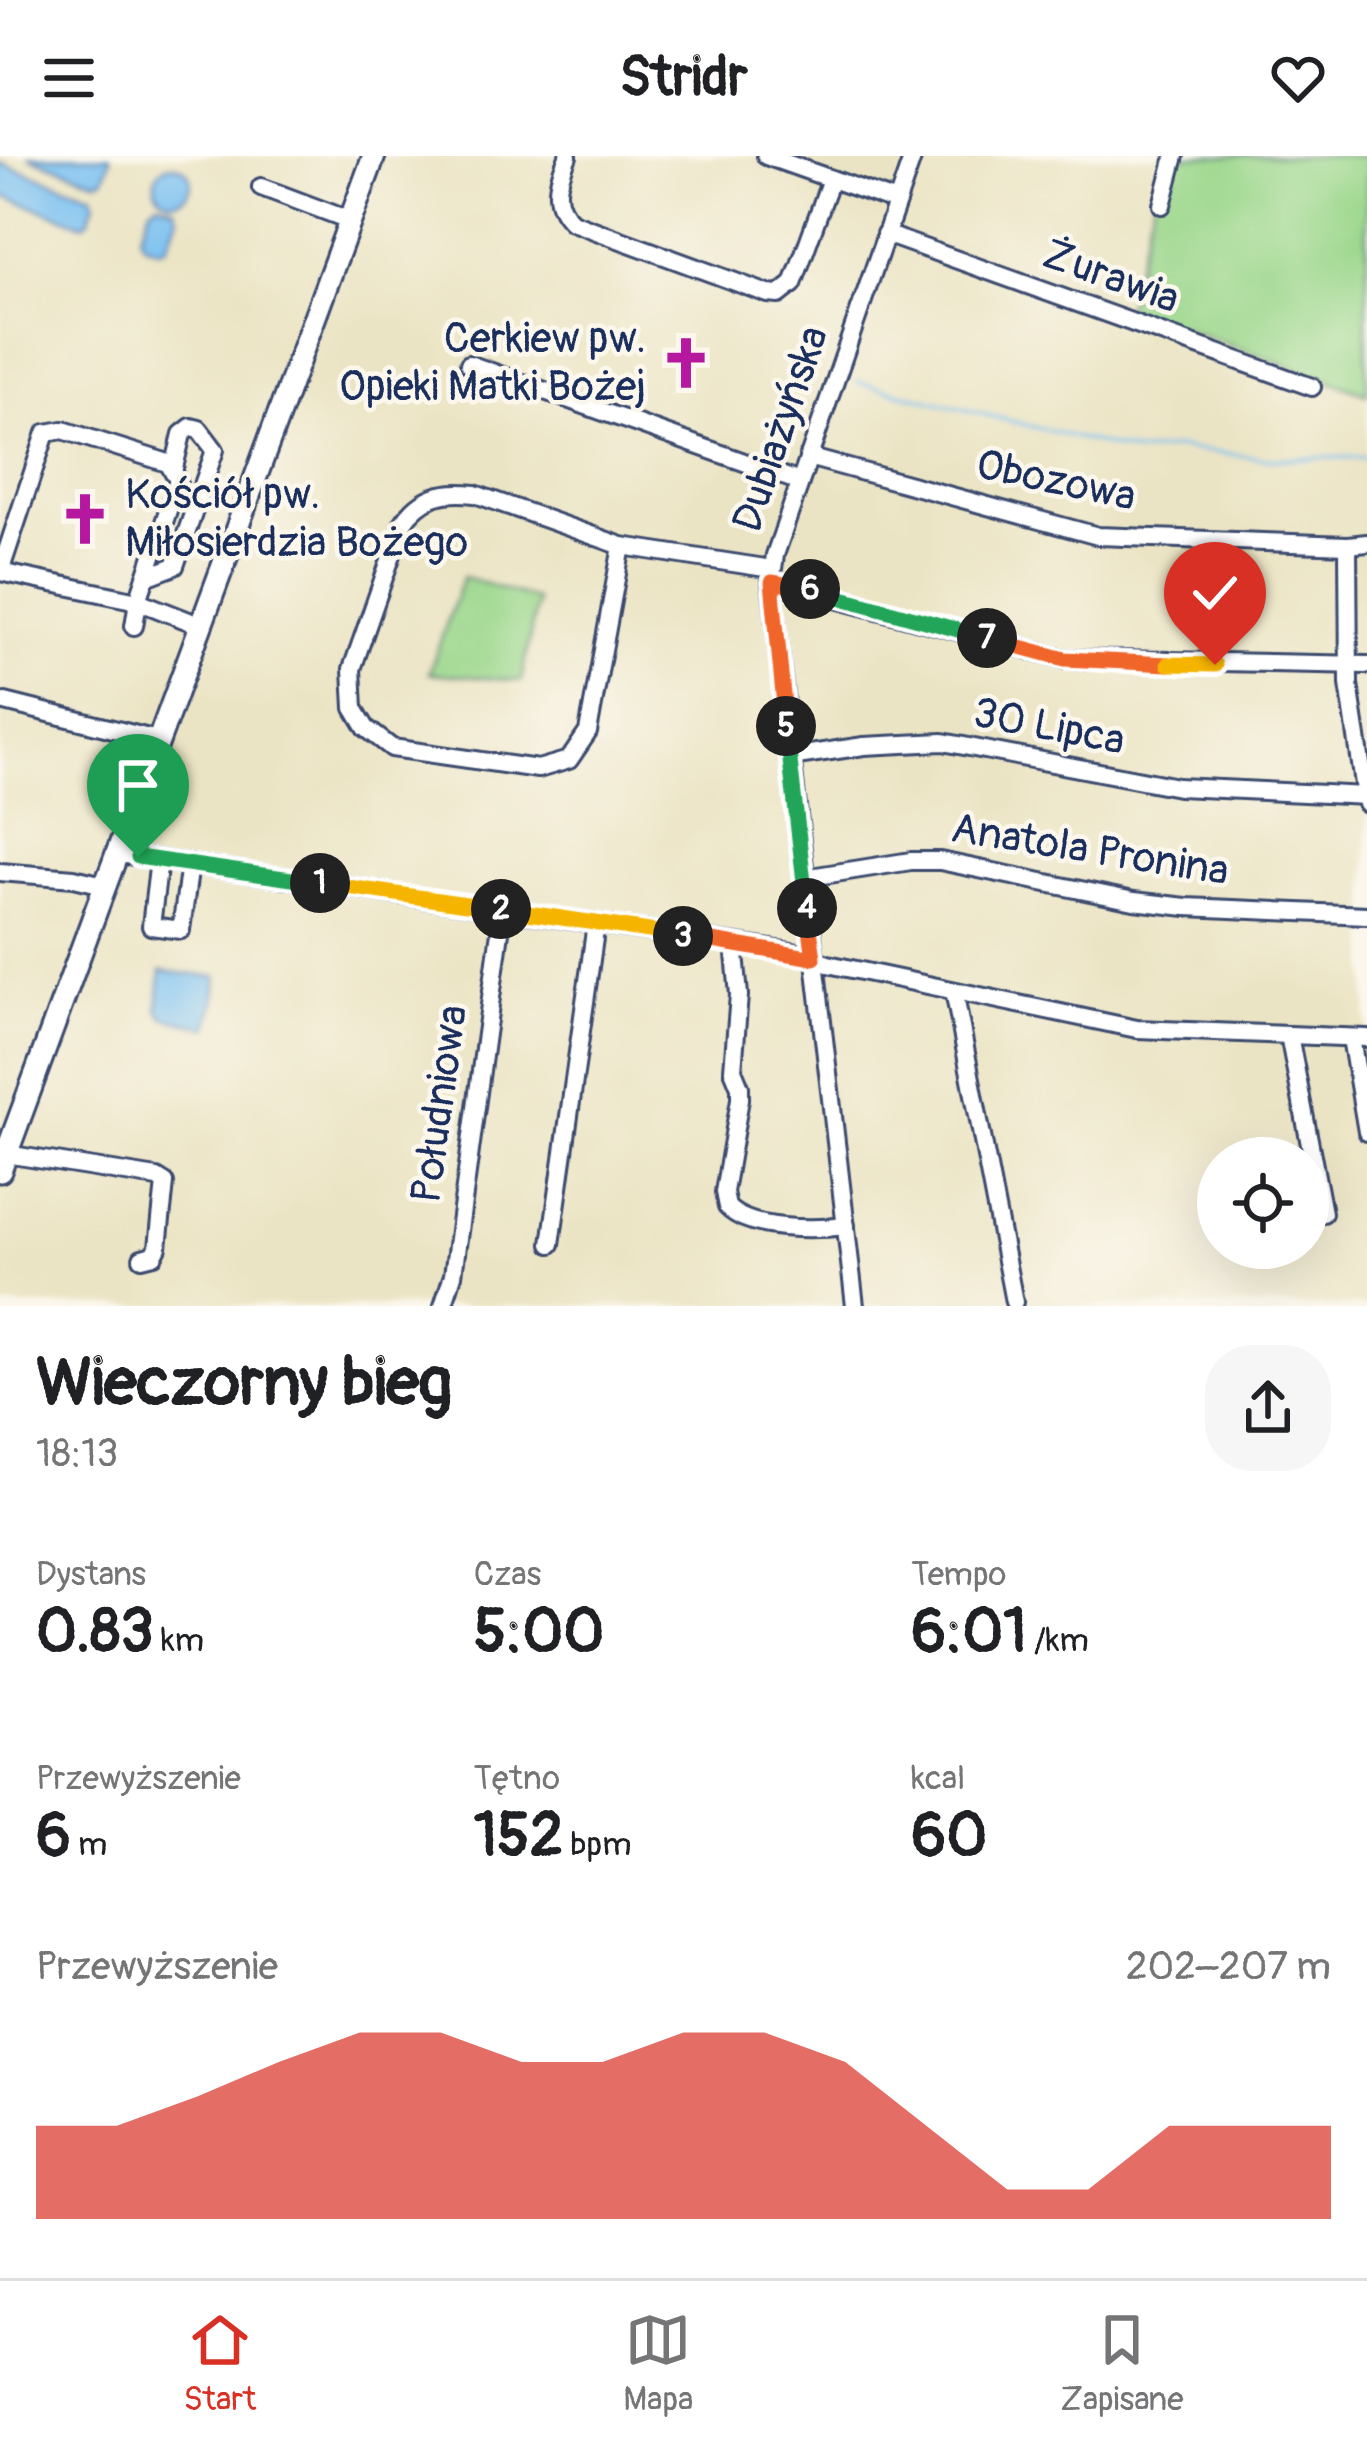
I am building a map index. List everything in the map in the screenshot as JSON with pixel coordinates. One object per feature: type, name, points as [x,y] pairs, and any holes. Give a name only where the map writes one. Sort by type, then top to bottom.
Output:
[{"type":"main road","points":[[3,1162],[8,1127],[104,886],[374,156]]},
{"type":"street","points":[[568,156],[557,194],[572,222],[779,295],[793,284],[831,179]]},
{"type":"street","points":[[766,156],[897,202]]},
{"type":"street","name":"Dubiażyńska","points":[[855,1306],[772,575],[913,156]]},
{"type":"street","points":[[1162,205],[1175,156]]},
{"type":"street","points":[[261,187],[350,220]]},
{"type":"street","name":"Żurawia","points":[[885,234],[1312,387]]},
{"type":"street","points":[[469,364],[800,482]]},
{"type":"street","points":[[146,577],[176,566],[214,450],[199,429],[191,427],[182,434],[173,472]]},
{"type":"street","points":[[134,626],[138,601],[178,480],[168,463],[63,430],[46,433],[0,572],[138,601],[199,625]]},
{"type":"street","name":"Obozowa","points":[[808,457],[1098,536],[1367,542]]},
{"type":"street","points":[[622,546],[588,733],[569,760],[538,769],[392,748],[366,728],[354,707],[352,668],[403,523],[413,508],[452,491],[476,494],[622,546],[772,575],[1065,659],[1358,667]]},
{"type":"street","points":[[1348,545],[1367,799]]},
{"type":"street","points":[[5,702],[158,740]]},
{"type":"street","name":"30 Lipca","points":[[790,757],[864,746],[943,742],[1178,787],[1367,799]]},
{"type":"street","points":[[117,850],[814,958],[1137,1029],[1359,1038],[1367,1132]]},
{"type":"street","points":[[159,860],[151,926],[181,930],[190,864]]},
{"type":"street","name":"Anatola Pronina","points":[[804,878],[940,861],[1134,901],[1367,915]]},
{"type":"street","points":[[0,872],[74,878],[104,886]]},
{"type":"street","name":"Południowa","points":[[443,1306],[452,1275],[502,910]]},
{"type":"street","points":[[551,1244],[596,924]]},
{"type":"street","points":[[734,944],[739,995],[733,1070],[740,1099],[724,1192],[727,1207],[737,1216],[797,1228],[847,1226]]},
{"type":"street","points":[[954,991],[1014,1302]]},
{"type":"street","points":[[1289,1035],[1308,1137]]},
{"type":"street","points":[[3,1162],[157,1178],[165,1183],[158,1247],[154,1255],[142,1258]]},
{"type":"green space","points":[[1165,156],[1367,156],[1367,394],[1126,308]]},
{"type":"green space","points":[[463,577],[537,600],[521,681],[429,673]]},
{"type":"water","points":[[28,156],[111,159],[104,178],[97,181]]},
{"type":"water","points":[[0,163],[93,195],[89,220],[83,224],[0,195]]},
{"type":"water","points":[[173,165],[186,170],[191,183],[186,196],[173,201],[160,196],[155,183],[160,170]]},
{"type":"water","points":[[158,202],[175,208],[178,217],[167,246],[159,249],[144,244],[140,235],[151,207]]},
{"type":"water","points":[[161,971],[217,977],[208,1028],[163,1017],[158,1009]]},
{"type":"waterway","points":[[857,382],[1136,453],[1177,448],[1271,459],[1367,457]]},
{"type":"place","name":"Cerkiew pw. Opieki Matki Bożej","points":[[686,363]]},
{"type":"place","name":"Kościół pw. Miłosierdzia Bożego","points":[[85,519]]},
{"type":"route","points":[[138,857],[814,958],[772,582],[1065,659],[1215,665]]}]
